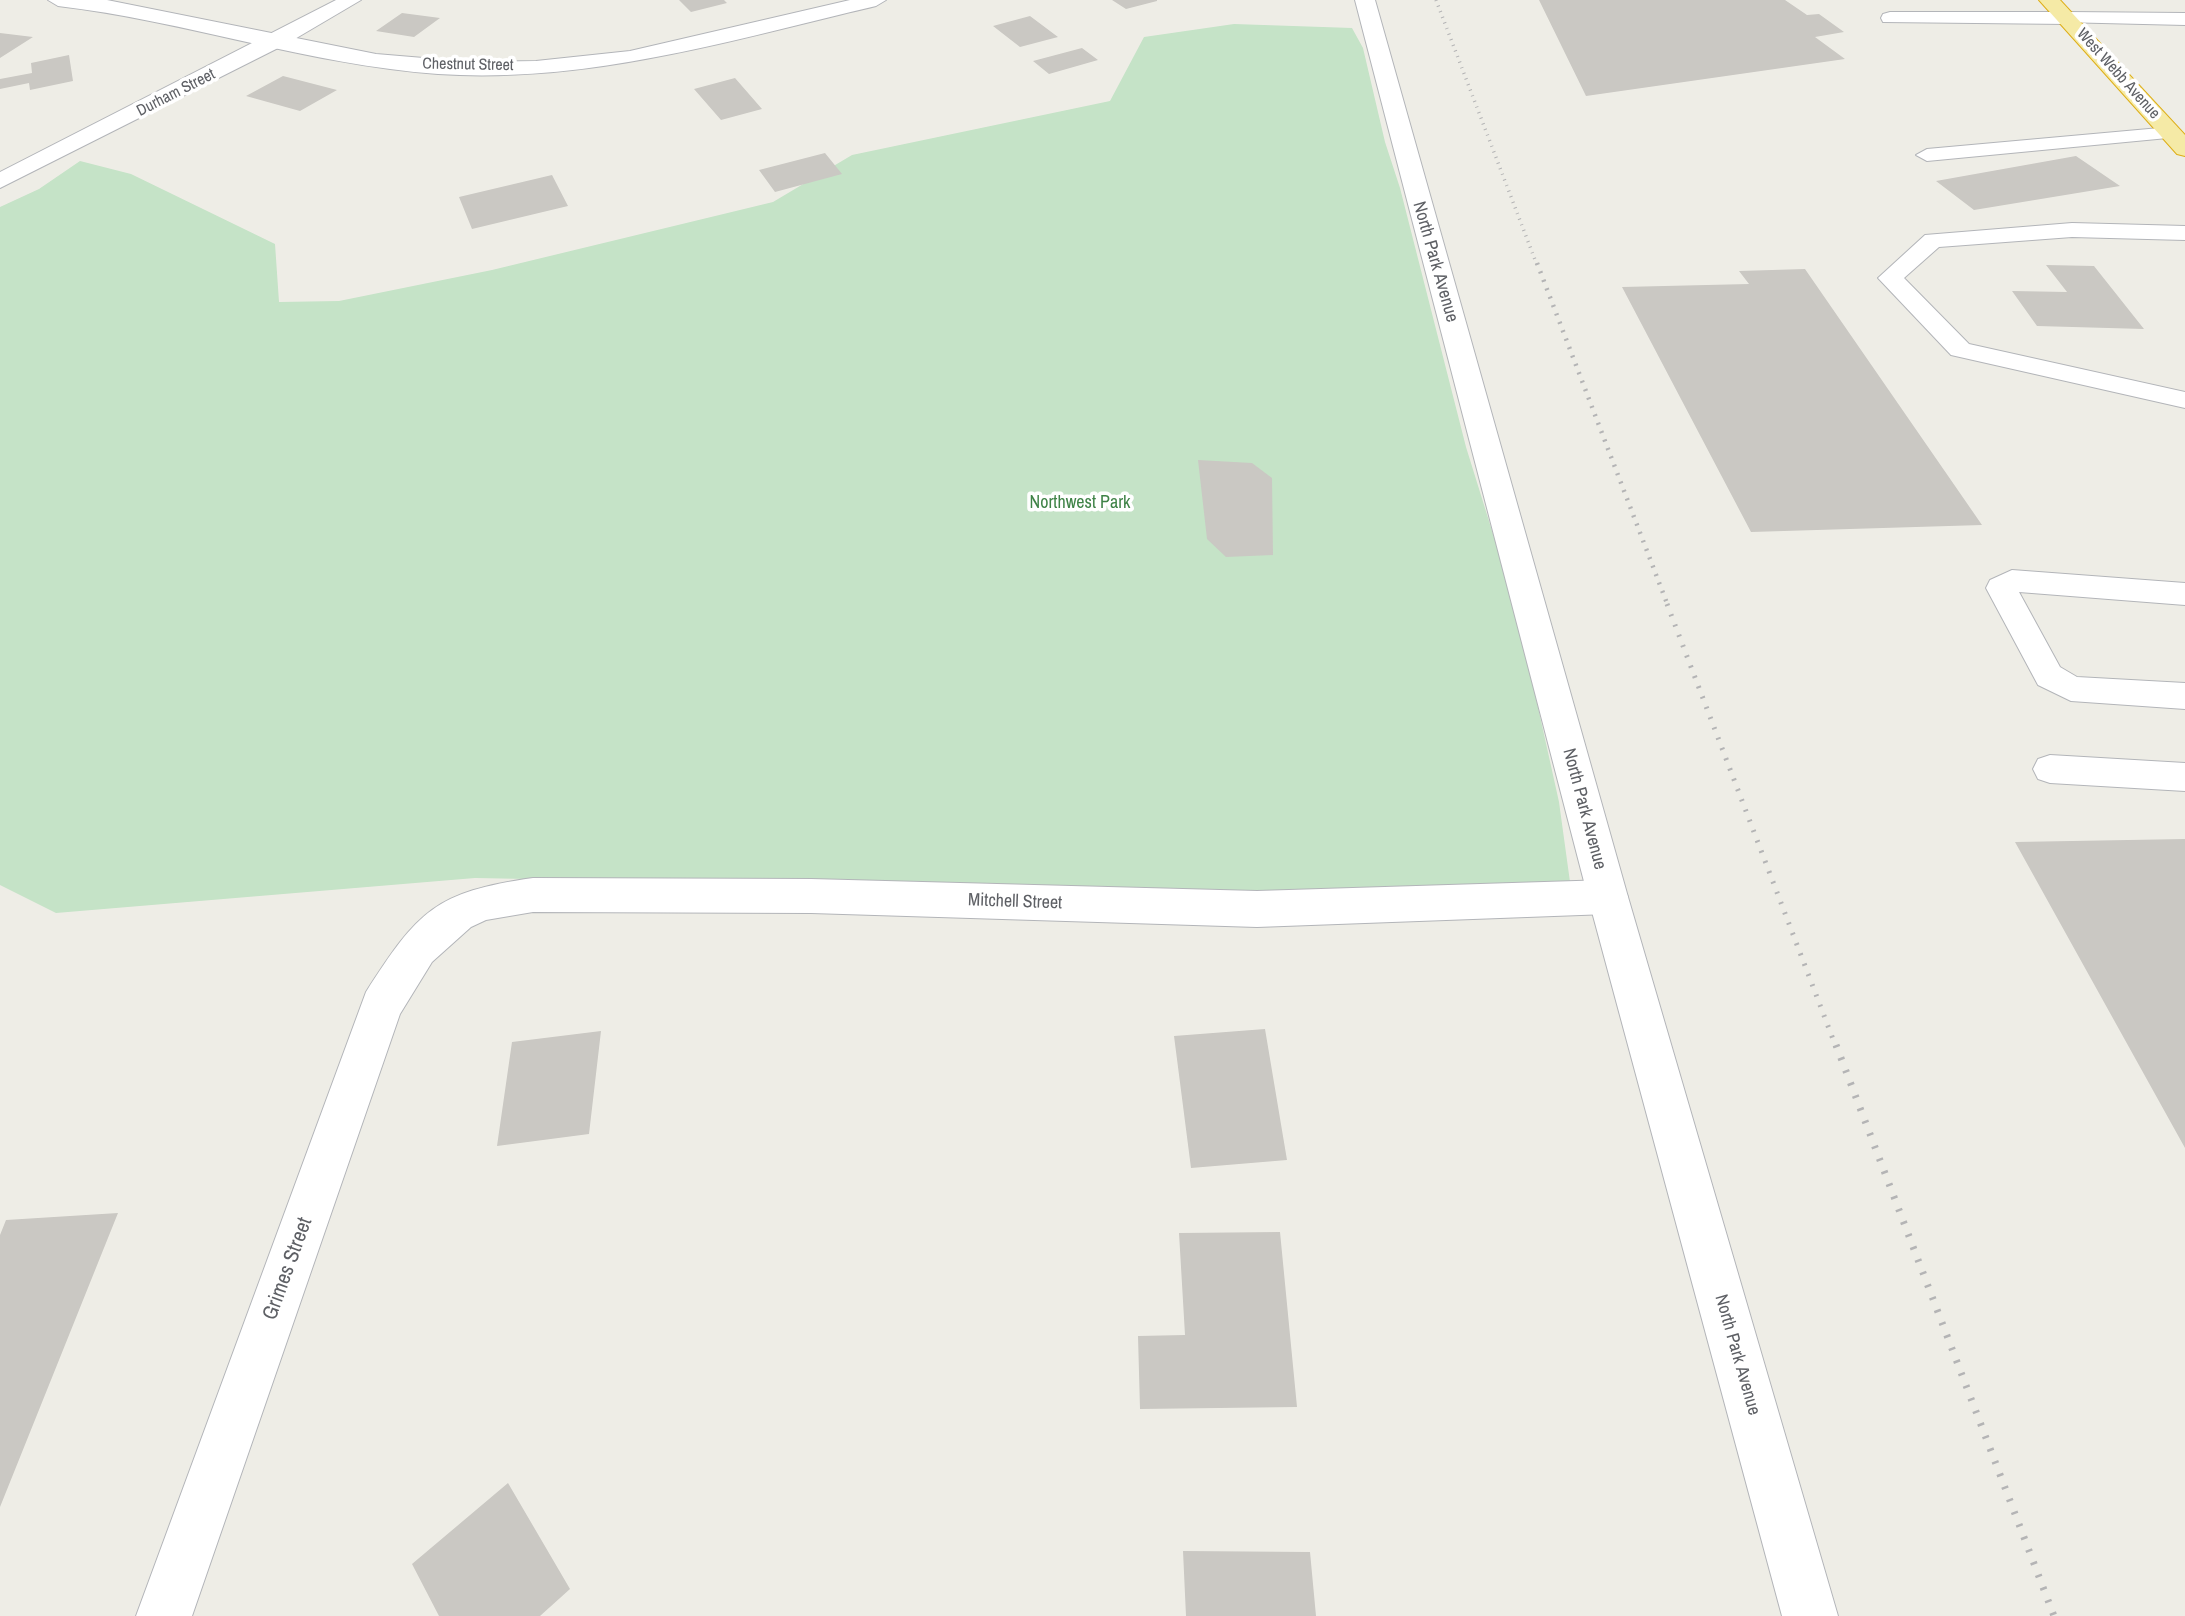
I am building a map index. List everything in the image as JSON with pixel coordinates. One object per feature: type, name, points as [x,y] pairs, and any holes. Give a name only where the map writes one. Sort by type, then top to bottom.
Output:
[{"type":"highway","name":"West Webb Avenue","points":[[2049,0],[2178,141]]},
{"type":"street","name":"Chestnut Street","points":[[58,0],[202,22],[378,60],[484,68],[599,62],[876,0]]},
{"type":"street","name":"Durham Street","points":[[0,181],[281,39],[351,0]]},
{"type":"street","name":"North Park Avenue","points":[[1365,0],[1608,897],[1810,1616]]},
{"type":"street","points":[[2067,18],[2185,19]]},
{"type":"street","name":"Mitchell Street","points":[[433,935],[457,914],[481,903],[533,895],[811,896],[1257,909],[1608,897]]},
{"type":"street","name":"Grimes Street","points":[[164,1616],[381,1006],[417,949],[433,935]]},
{"type":"lane","points":[[1890,18],[2067,18]]},
{"type":"lane","points":[[1927,155],[2178,141]]},
{"type":"lane","points":[[2185,233],[2072,230],[1933,240],[1890,278],[1961,350],[2185,400]]},
{"type":"lane","points":[[2185,594],[2012,581],[2001,588],[2049,676],[2071,689],[2185,696]]},
{"type":"lane","points":[[2050,769],[2185,777]]},
{"type":"green space","name":"Northwest Park","points":[[1234,24],[1352,28],[1363,48],[1385,142],[1400,188],[1466,447],[1516,608],[1559,802],[1570,882],[1267,893],[475,878],[56,913],[0,885],[0,207],[39,189],[80,161],[131,174],[275,244],[279,302],[339,301],[492,270],[773,202],[852,155],[1110,101],[1144,37]]},
{"type":"building","points":[[679,0],[724,0],[727,3],[691,12]]},
{"type":"building","points":[[1112,0],[1157,0],[1157,1],[1126,9]]},
{"type":"building","points":[[1539,0],[1785,0],[1807,15],[1819,14],[1844,32],[1815,37],[1845,59],[1586,96]]},
{"type":"building","points":[[402,13],[440,18],[414,37],[376,31]]},
{"type":"building","points":[[1030,16],[1058,37],[1020,47],[993,26]]},
{"type":"building","points":[[0,33],[33,37],[0,58]]},
{"type":"building","points":[[1082,48],[1098,60],[1049,74],[1033,61]]},
{"type":"building","points":[[69,55],[73,81],[30,90],[29,83],[0,89],[0,79],[32,73],[31,63]]},
{"type":"building","points":[[283,76],[337,90],[300,111],[246,96]]},
{"type":"building","points":[[735,78],[762,109],[721,120],[694,89]]},
{"type":"building","points":[[825,153],[842,174],[775,192],[759,170]]},
{"type":"building","points":[[2076,156],[2120,186],[1974,210],[1936,181]]},
{"type":"building","points":[[552,175],[568,206],[472,229],[459,197]]},
{"type":"building","points":[[2046,265],[2094,266],[2144,329],[2037,326],[2012,291],[2067,292]]},
{"type":"building","points":[[1805,269],[1982,525],[1751,532],[1622,287],[1749,284],[1739,271]]},
{"type":"building","points":[[1198,460],[1252,463],[1272,478],[1273,555],[1226,557],[1207,539]]},
{"type":"building","points":[[2185,839],[2185,1148],[2015,842]]},
{"type":"building","points":[[1265,1029],[1287,1160],[1191,1168],[1174,1036]]},
{"type":"building","points":[[601,1031],[589,1134],[497,1146],[512,1042]]},
{"type":"building","points":[[118,1213],[0,1507],[0,1235],[6,1220]]},
{"type":"building","points":[[1280,1232],[1297,1407],[1140,1409],[1138,1336],[1185,1335],[1179,1233]]},
{"type":"building","points":[[508,1483],[570,1589],[540,1616],[439,1616],[412,1564]]},
{"type":"building","points":[[1183,1551],[1310,1552],[1316,1616],[1186,1616]]},
{"type":"railway","points":[[1436,0],[1537,265]]},
{"type":"railway","points":[[1537,263],[1668,606]]},
{"type":"railway","points":[[1667,604],[1836,1047]]},
{"type":"railway","points":[[1836,1045],[2054,1616]]}]
